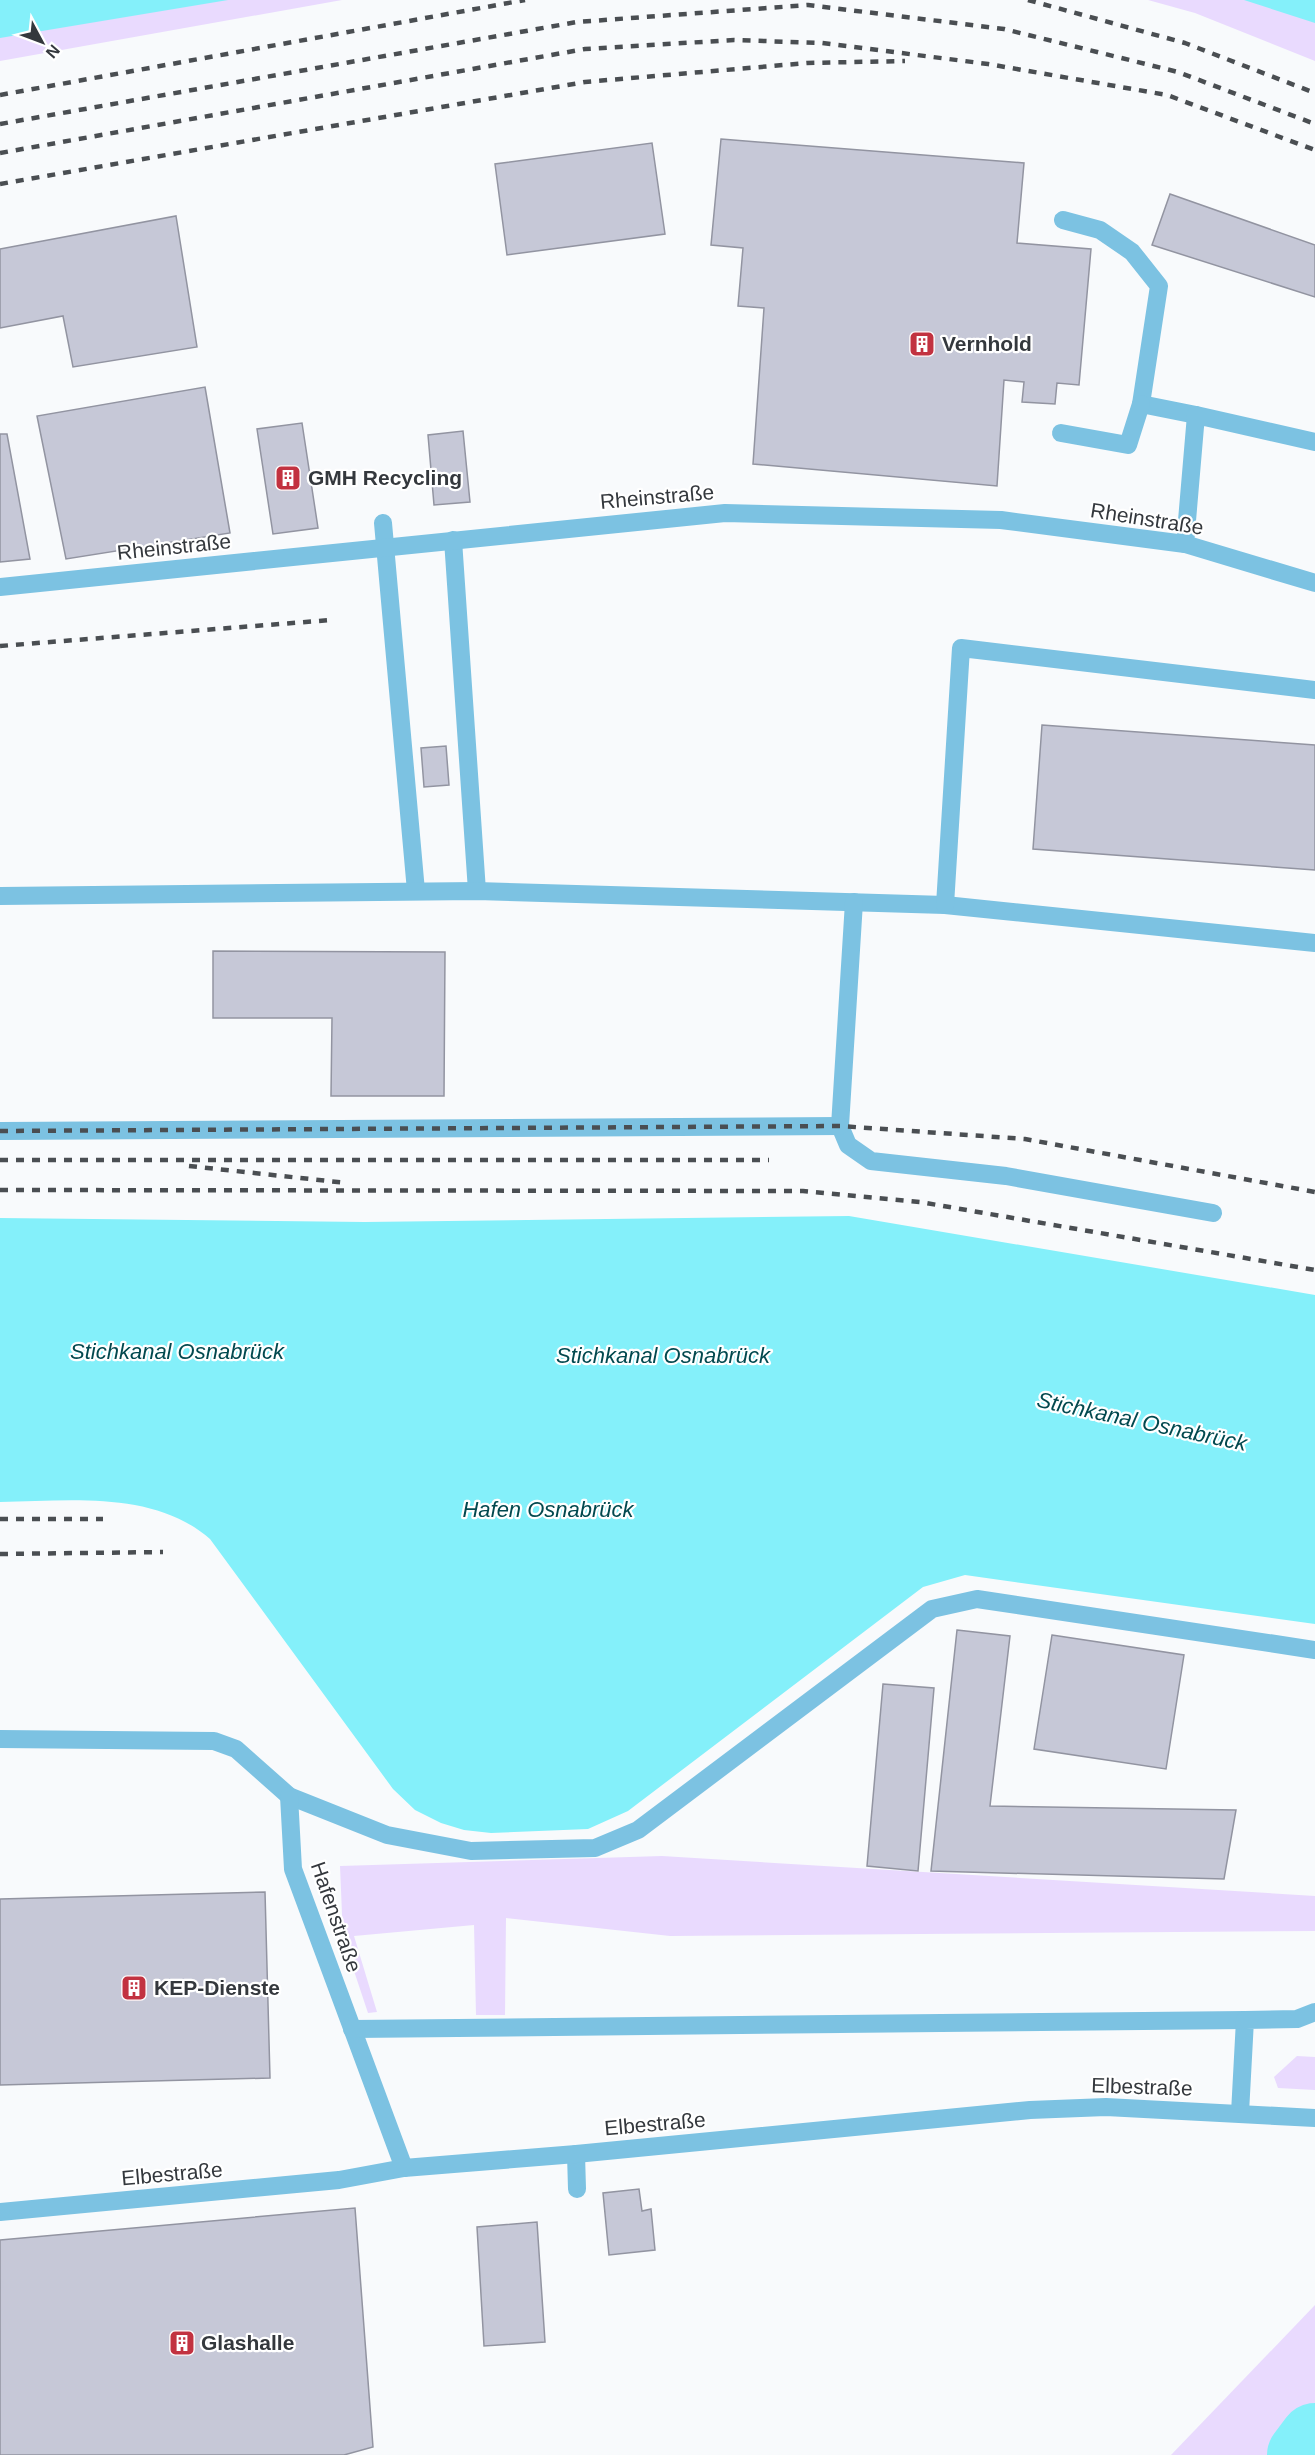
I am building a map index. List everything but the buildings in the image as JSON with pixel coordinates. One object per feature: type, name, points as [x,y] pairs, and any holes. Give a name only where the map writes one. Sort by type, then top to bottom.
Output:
[{"type":"street","points":[[1061,433],[1128,445],[1141,404],[1159,286],[1132,252],[1100,230],[1063,220]]},
{"type":"street","points":[[1141,404],[1315,442]]},
{"type":"street","points":[[1185,544],[1196,415]]},
{"type":"street","name":"Rheinstraße","points":[[0,587],[725,513],[1001,520],[1185,544],[1315,583]]},
{"type":"street","points":[[382,523],[416,891]]},
{"type":"street","points":[[453,540],[477,891]]},
{"type":"street","points":[[945,905],[961,648],[1315,690]]},
{"type":"street","points":[[0,896],[477,891],[945,905],[1315,943]]},
{"type":"street","points":[[854,902],[840,1126],[848,1146],[871,1161],[1006,1176],[1213,1214]]},
{"type":"street","points":[[0,1131],[840,1126]]},
{"type":"street","points":[[0,1739],[214,1742],[236,1749],[289,1796],[387,1835],[471,1851],[595,1848],[638,1830],[932,1609],[977,1599],[1315,1650]]},
{"type":"street","name":"Hafenstraße","points":[[289,1796],[293,1869],[404,2168]]},
{"type":"street","points":[[352,2029],[1245,2020],[1297,2019],[1315,2012]]},
{"type":"street","points":[[1240,2114],[1245,2020]]},
{"type":"street","name":"Elbestraße","points":[[0,2212],[286,2186],[339,2180],[404,2168],[576,2154],[1030,2110],[1106,2107],[1315,2118]]},
{"type":"street","points":[[576,2154],[578,2189]]},
{"type":"shaded area","points":[[0,0],[342,0],[0,61]]},
{"type":"shaded area","points":[[1148,0],[1315,0],[1315,61],[1195,13]]},
{"type":"shaded area","points":[[662,1856],[1315,1896],[1315,1931],[670,1936],[506,1918],[505,2015],[476,2015],[474,1925],[354,1936],[377,2012],[368,2013],[343,1938],[340,1866]]},
{"type":"shaded area","points":[[1297,2056],[1315,2057],[1315,2090],[1278,2088],[1274,2077]]},
{"type":"shaded area","points":[[1315,2305],[1315,2455],[1171,2455]]},
{"type":"water","points":[[0,0],[228,0],[0,38]]},
{"type":"water","points":[[1244,0],[1315,0],[1315,23]]},
{"type":"water","name":"Hafen Osnabrück","points":[[849,1216],[1315,1295],[1315,1624],[965,1575],[923,1587],[628,1811],[588,1829],[491,1833],[464,1830],[441,1823],[415,1810],[393,1789],[210,1539],[188,1523],[163,1512],[137,1505],[82,1500],[0,1502],[0,1218],[365,1222]]},
{"type":"waterway","points":[[1303,2455],[1315,2439]]},
{"type":"railway","points":[[0,95],[525,0]]},
{"type":"railway","points":[[1028,0],[1185,43],[1315,93]]},
{"type":"railway","points":[[0,124],[577,22],[808,5],[1004,29],[1178,72],[1315,124]]},
{"type":"railway","points":[[0,153],[585,49],[734,40],[822,43],[988,64],[1167,95],[1315,150]]},
{"type":"railway","points":[[0,184],[585,82],[807,63],[905,61]]},
{"type":"railway","points":[[0,646],[331,620]]},
{"type":"railway","points":[[0,1131],[840,1126],[1025,1139],[1315,1192]]},
{"type":"railway","points":[[0,1160],[769,1160]]},
{"type":"railway","points":[[189,1166],[347,1183]]},
{"type":"railway","points":[[0,1190],[803,1191],[920,1202],[1315,1270]]},
{"type":"railway","points":[[0,1519],[103,1519]]},
{"type":"railway","points":[[0,1554],[163,1552]]},
{"type":"place","name":"Vernhold","points":[[922,344]]},
{"type":"place","name":"GMH Recycling","points":[[288,478]]},
{"type":"place","name":"KEP-Dienste","points":[[134,1988]]},
{"type":"place","name":"Glashalle","points":[[182,2343]]},
{"type":"water label","name":"Stichkanal Osnabrück","points":[[177,1351]]},
{"type":"water label","name":"Stichkanal Osnabrück","points":[[663,1355]]},
{"type":"water label","name":"Stichkanal Osnabrück","points":[[1142,1421]]}]
